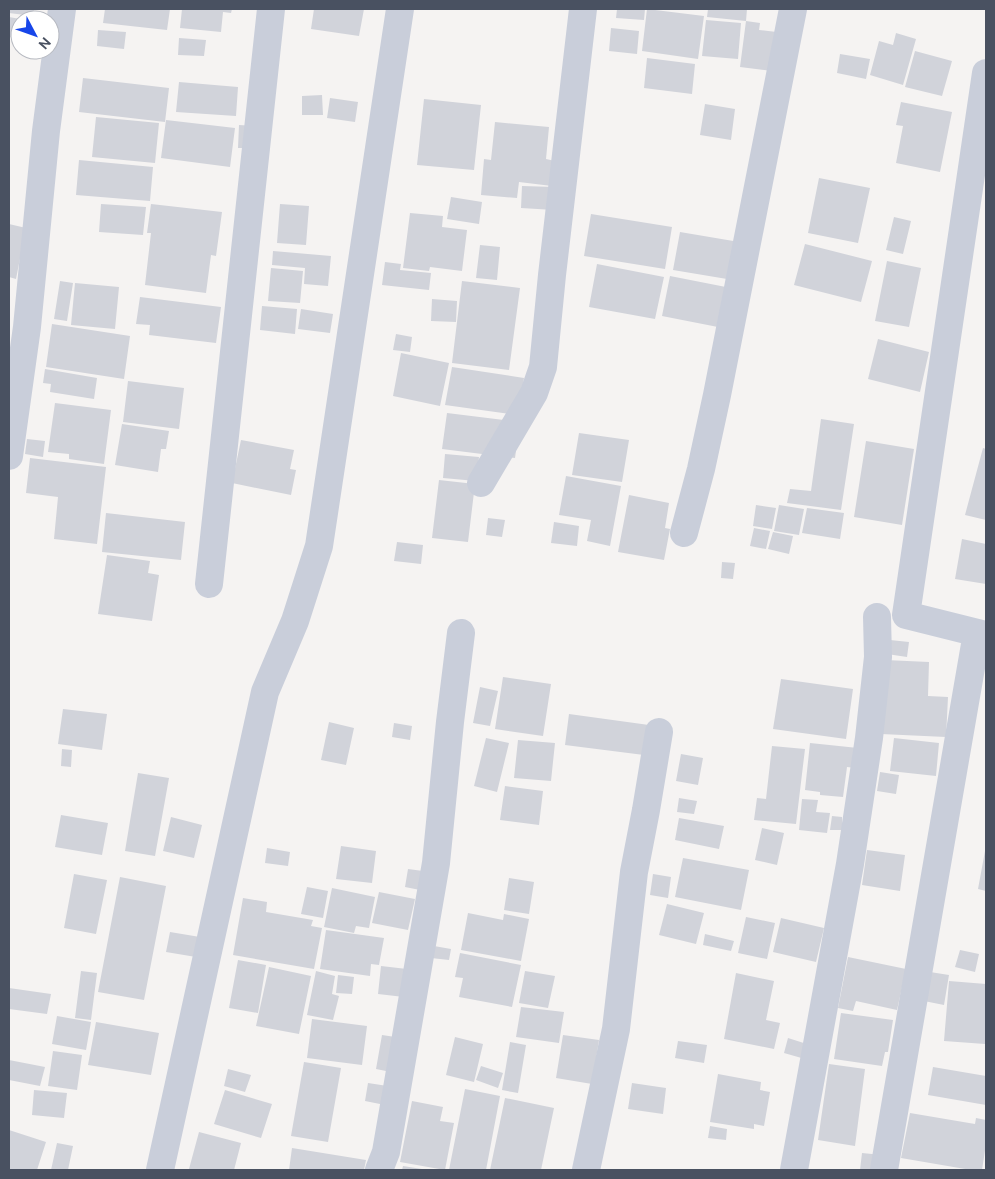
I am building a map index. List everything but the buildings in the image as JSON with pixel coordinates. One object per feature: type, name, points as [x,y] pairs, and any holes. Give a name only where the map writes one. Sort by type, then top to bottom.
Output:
[{"type":"street","points":[[9,456],[27,327],[46,131],[62,9]]},
{"type":"street","points":[[209,584],[271,9]]},
{"type":"street","points":[[160,1170],[265,692],[295,620],[319,546],[400,9]]},
{"type":"street","points":[[481,483],[534,392],[543,367],[583,9]]},
{"type":"street","points":[[684,533],[701,469],[717,395],[793,9]]},
{"type":"street","points":[[884,1170],[982,634],[906,615],[986,73]]},
{"type":"street","points":[[794,1170],[850,864],[878,657],[876,617]]},
{"type":"street","points":[[379,1170],[386,1152],[436,863],[461,633]]},
{"type":"street","points":[[586,1170],[616,1030],[634,872],[659,732]]}]
